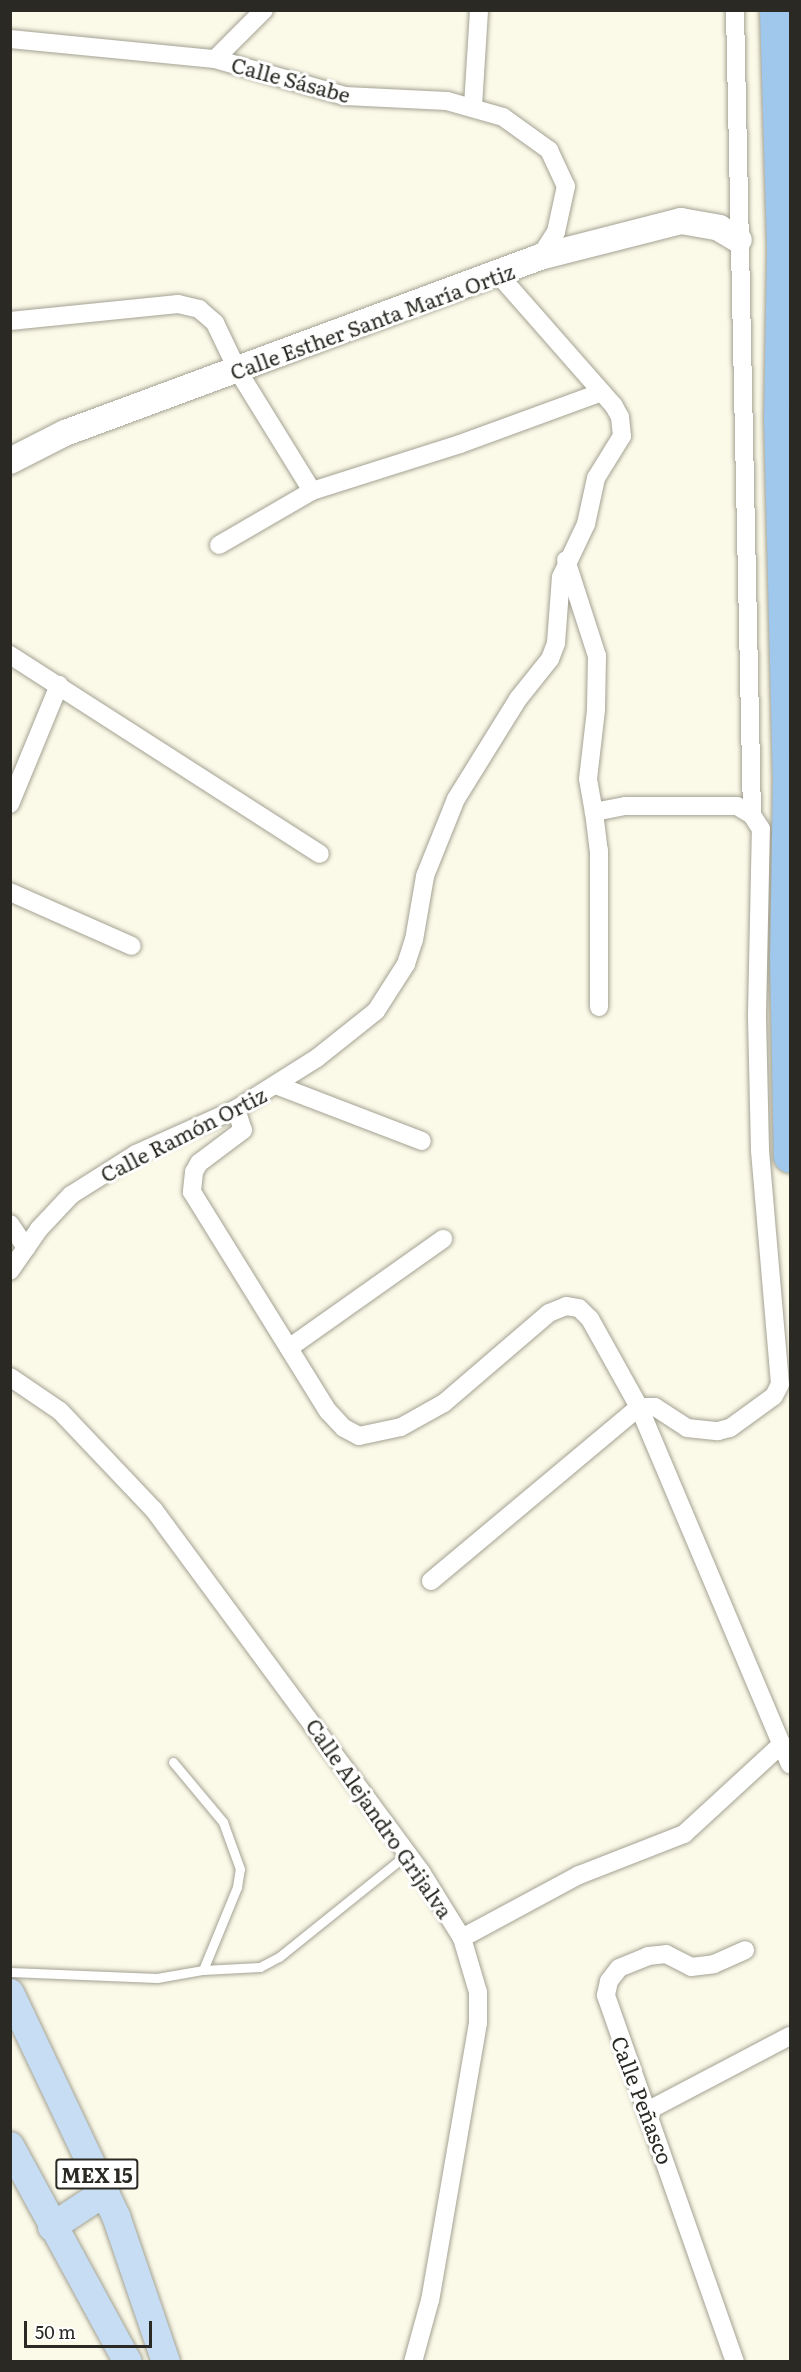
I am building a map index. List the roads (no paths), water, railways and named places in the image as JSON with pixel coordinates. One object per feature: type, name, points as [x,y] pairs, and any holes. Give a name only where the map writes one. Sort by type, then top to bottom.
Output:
[{"type":"highway","points":[[776,10],[783,250],[780,417],[789,774],[786,978],[790,1156]]},
{"type":"main road","name":"MEX 15","points":[[10,1993],[105,2192],[166,2361]]},
{"type":"main road","name":"MEX 15","points":[[10,2146],[52,2227],[128,2361]]},
{"type":"main road","points":[[52,2227],[105,2192]]},
{"type":"street","points":[[215,59],[264,10]]},
{"type":"street","points":[[473,106],[479,10]]},
{"type":"street","points":[[735,10],[752,815]]},
{"type":"street","name":"Calle Sásabe","points":[[10,39],[215,59],[345,96],[473,106],[503,117],[536,137],[560,167],[566,186],[565,202],[556,232],[540,257]]},
{"type":"street","name":"Calle Esther Santa María Ortiz","points":[[10,461],[65,433],[238,371],[540,257],[681,221],[719,228],[739,240]]},
{"type":"street","points":[[276,1085],[363,1025],[391,990],[406,964],[414,940],[425,876],[456,799],[518,699],[550,659],[556,643],[559,589],[567,560],[586,524],[596,478],[622,436],[621,417],[499,274]]},
{"type":"street","points":[[10,321],[178,304],[199,309],[215,323],[238,371],[312,491]]},
{"type":"street","points":[[219,545],[312,491],[450,448],[602,392]]},
{"type":"street","points":[[567,560],[597,656],[596,710],[588,780],[599,850],[599,1007]]},
{"type":"street","points":[[10,655],[320,854]]},
{"type":"street","points":[[10,804],[59,685]]},
{"type":"street","points":[[431,1581],[639,1407],[655,1407],[698,1431],[718,1431],[730,1428],[774,1396],[780,1384],[760,1150],[757,1015],[761,829],[752,815],[737,806],[625,806],[594,812]]},
{"type":"street","points":[[10,892],[132,946]]},
{"type":"street","name":"Calle Ramón Ortiz","points":[[10,1271],[53,1213],[97,1178],[136,1154],[236,1109],[276,1085],[422,1141]]},
{"type":"street","points":[[236,1109],[243,1130],[199,1163],[192,1180],[196,1201],[328,1411],[344,1428],[359,1436],[374,1435],[401,1427],[444,1403],[549,1313],[566,1306],[579,1308],[601,1336],[639,1407],[790,1764]]},
{"type":"street","points":[[10,1224],[26,1248]]},
{"type":"street","points":[[289,1348],[443,1239]]},
{"type":"street","name":"Calle Alejandro Grijalva","points":[[10,1377],[60,1412],[154,1510],[407,1854],[462,1938],[478,1992],[478,2023],[430,2300],[413,2361]]},
{"type":"street","points":[[462,1938],[579,1875],[684,1834],[782,1744]]},
{"type":"street","name":"Calle Peñasco","points":[[735,2361],[649,2110],[608,2008],[609,1982],[619,1968],[648,1956],[666,1954],[691,1967],[714,1964],[745,1950]]},
{"type":"street","points":[[649,2110],[790,2036]]},
{"type":"lane","points":[[173,1762],[223,1822],[240,1869],[237,1887],[203,1970]]},
{"type":"lane","points":[[10,1972],[157,1978],[203,1970],[260,1967],[288,1950],[407,1854]]}]
